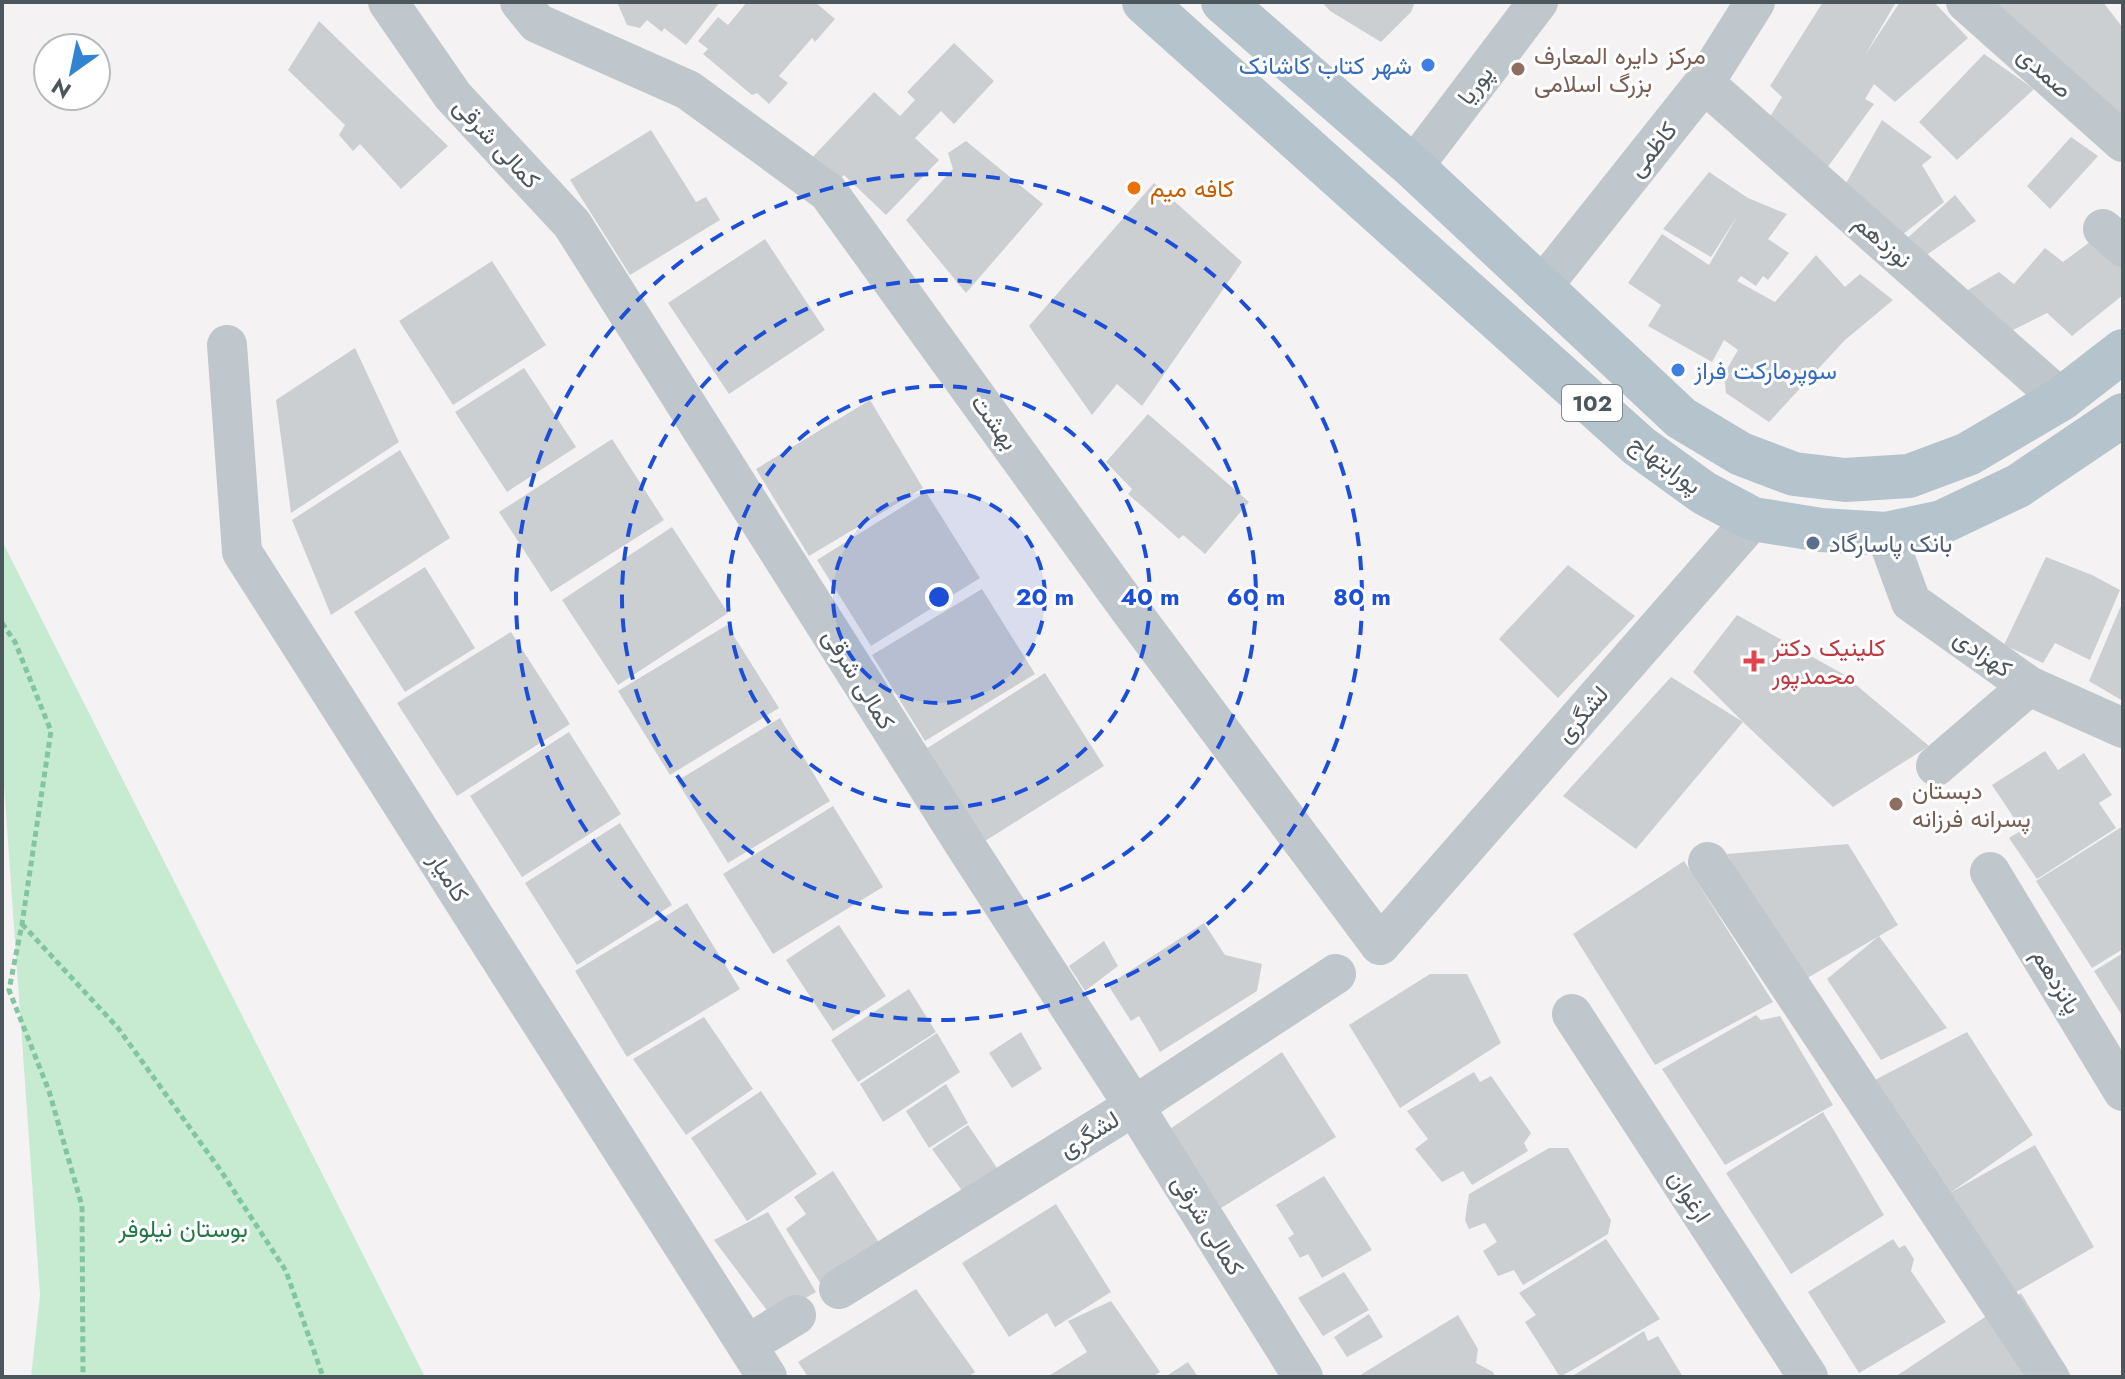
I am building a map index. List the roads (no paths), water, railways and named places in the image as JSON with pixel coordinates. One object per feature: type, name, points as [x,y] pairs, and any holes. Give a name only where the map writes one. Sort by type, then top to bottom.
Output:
[{"type":"main road","name":"پورابتهاج","points":[[1144,2],[1639,446],[1704,493],[1753,519],[1821,530],[1886,534],[1942,522],[2018,486],[2123,415]]},
{"type":"main road","name":"پورابتهاج","points":[[1223,2],[1413,167],[1681,418],[1741,454],[1794,474],[1845,480],[1909,476],[1968,454],[2061,399],[2123,351]]},
{"type":"main road","points":[[1377,211],[1413,167]]},
{"type":"street","name":"کمالی شرقی","points":[[388,2],[453,96],[572,224],[1303,1377]]},
{"type":"street","name":"بهشت","points":[[520,2],[537,23],[688,90],[828,192],[1128,607],[1380,945]]},
{"type":"street","name":"پوریا","points":[[1413,167],[1538,2]]},
{"type":"street","name":"کاظمی","points":[[1540,289],[1704,83],[1755,2]]},
{"type":"street","name":"صمدی","points":[[1966,2],[2123,142]]},
{"type":"street","name":"نوزدهم","points":[[1704,83],[2061,399]]},
{"type":"street","name":"کامیار","points":[[227,345],[242,552],[757,1361]]},
{"type":"street","name":"لشگری","points":[[1380,945],[1753,519]]},
{"type":"street","name":"کهزادی","points":[[1886,534],[1911,602],[2029,686],[2123,728]]},
{"type":"street","points":[[1936,766],[2029,686]]},
{"type":"street","points":[[1708,862],[2049,1377]]},
{"type":"street","name":"پانزدهم","points":[[1990,872],[2123,1091]]},
{"type":"street","name":"لشگری","points":[[839,1289],[1134,1106],[1336,974]]},
{"type":"street","name":"ارغوان","points":[[1572,1014],[1808,1377]]},
{"type":"street","points":[[757,1361],[796,1315]]},
{"type":"place","name":"شهر کتاب کاشانک","points":[[1428,65]]},
{"type":"place","name":"مرکز دایره المعارف بزرگ اسلامی","points":[[1518,69]]},
{"type":"place","name":"کافه میم","points":[[1134,188]]},
{"type":"place","name":"سوپرمارکت فراز","points":[[1678,370]]},
{"type":"place","name":"بانک پاسارگاد","points":[[1813,543]]},
{"type":"place","name":"کلینیک دکتر محمدپور","points":[[1754,661]]},
{"type":"place","name":"دبستان پسرانه فرزانه","points":[[1896,804]]},
{"type":"park label","name":"بوستان نیلوفر","points":[[183,1228]]}]
